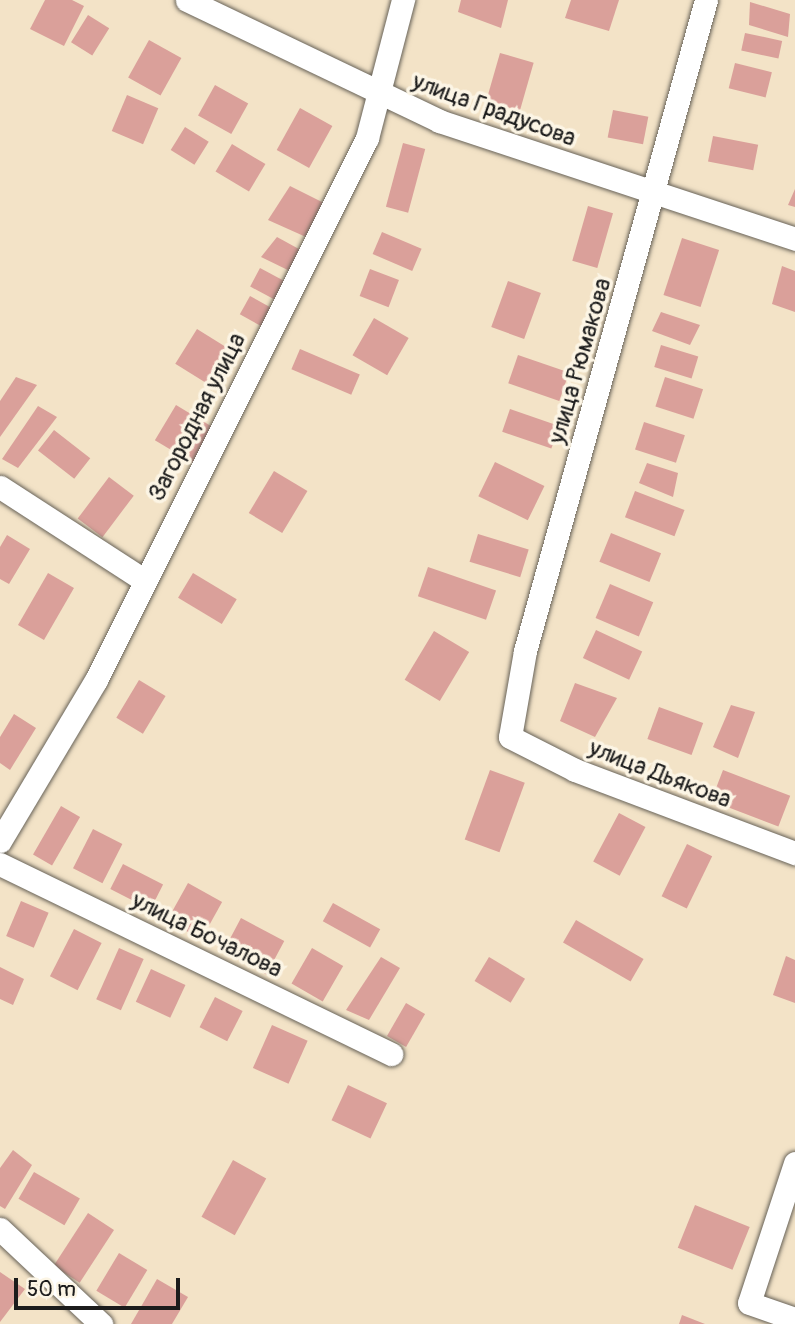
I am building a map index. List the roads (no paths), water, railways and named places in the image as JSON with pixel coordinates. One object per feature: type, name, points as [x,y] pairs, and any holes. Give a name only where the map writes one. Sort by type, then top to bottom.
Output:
[{"type":"street","name":"улица Градусова","points":[[187,0],[439,121],[654,195],[795,239]]},
{"type":"street","name":"Загородная улица","points":[[0,841],[8,807],[96,680],[367,138],[403,0]]},
{"type":"street","name":"улица Рюмакова","points":[[510,737],[525,652],[706,0]]},
{"type":"street","points":[[0,487],[144,580]]},
{"type":"street","name":"улица Дьякова","points":[[510,737],[575,770],[795,853]]},
{"type":"street","name":"улица Бочалова","points":[[0,864],[391,1054]]},
{"type":"street","points":[[795,1163],[748,1303],[795,1319]]},
{"type":"street","points":[[0,1229],[101,1324]]}]
